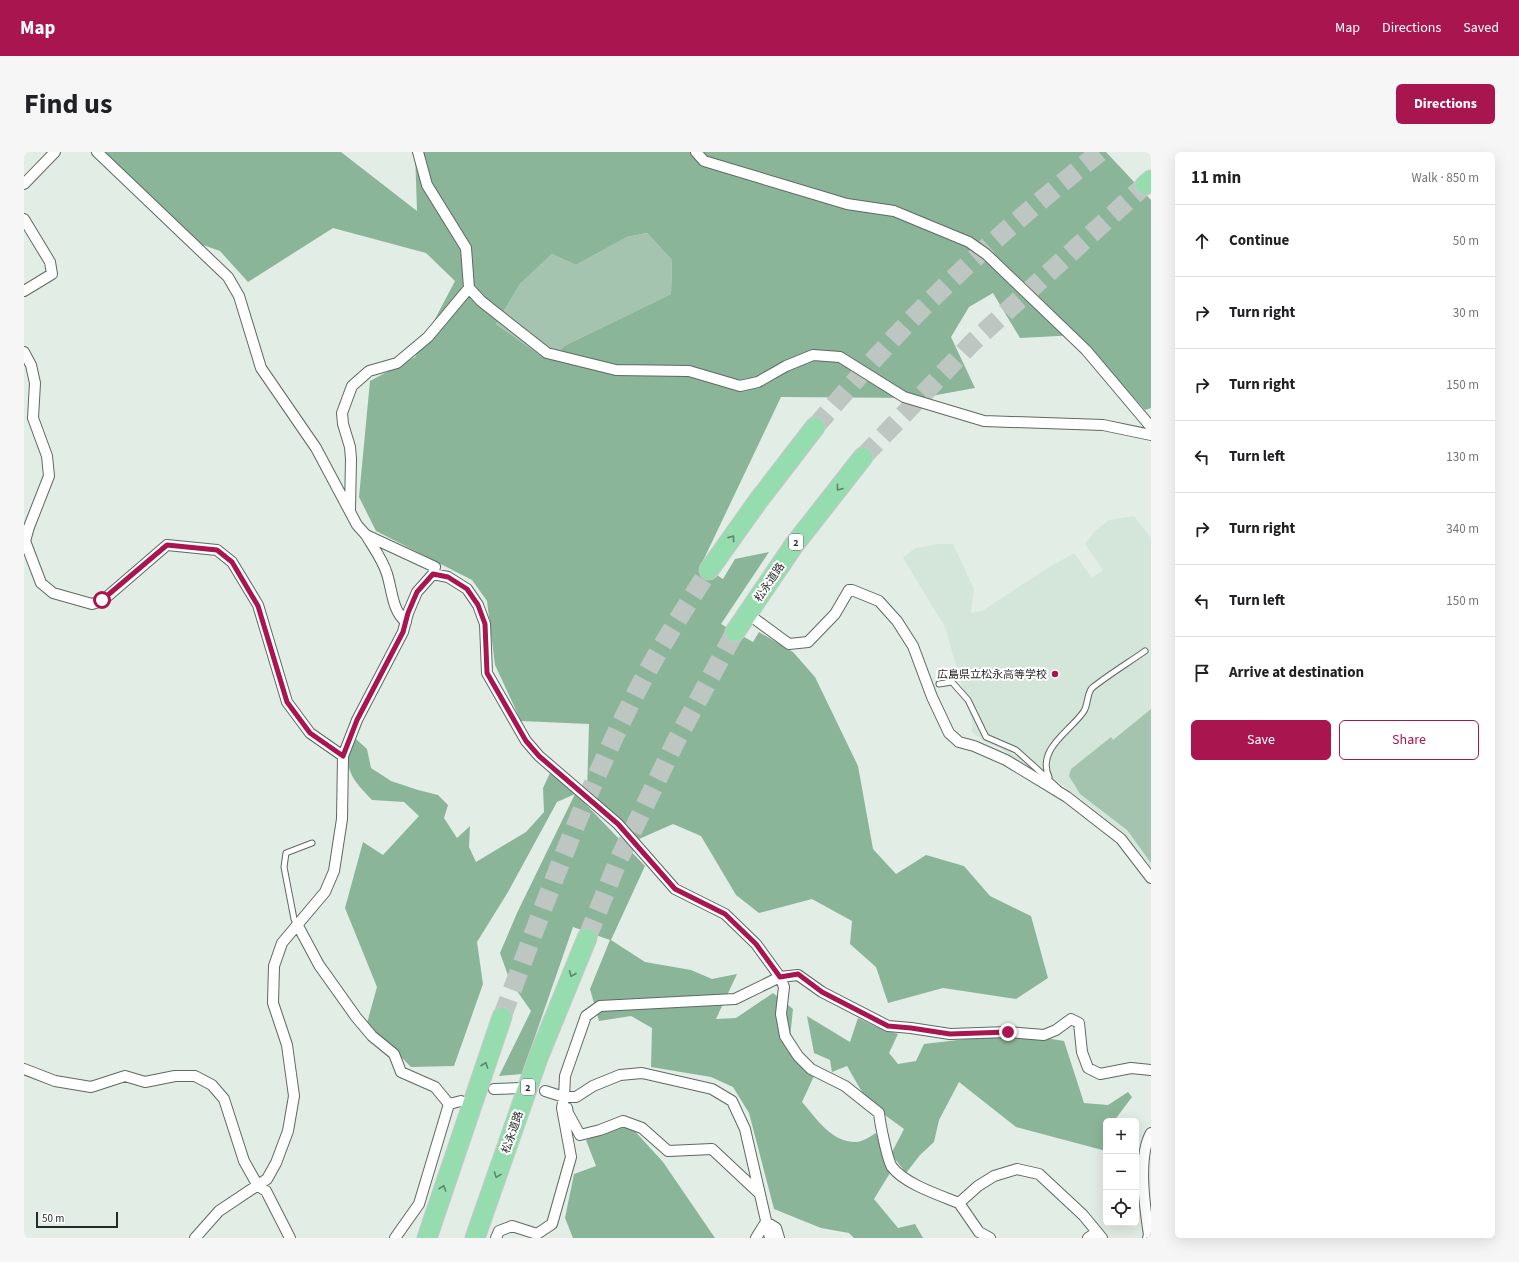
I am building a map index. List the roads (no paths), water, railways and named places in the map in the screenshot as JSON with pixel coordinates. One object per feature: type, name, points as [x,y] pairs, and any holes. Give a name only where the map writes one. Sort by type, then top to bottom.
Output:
[{"type":"highway","points":[[709,570],[815,427]]},
{"type":"highway","name":"松永道路","points":[[736,632],[794,545],[863,457]]},
{"type":"highway","name":"松永道路","points":[[475,1238],[538,1058],[587,938]]},
{"type":"highway","points":[[427,1238],[428,1206],[502,1017]]},
{"type":"street","points":[[24,184],[54,152]]},
{"type":"street","points":[[98,152],[228,278],[239,296],[261,368],[316,448],[357,525],[366,535],[387,573],[394,601],[401,618],[406,622]]},
{"type":"street","points":[[418,152],[427,184],[466,248],[469,288],[481,301],[547,353],[616,370],[689,371],[740,386],[758,382],[786,366],[813,355],[840,356],[904,397],[984,421],[1103,425],[1151,435]]},
{"type":"street","points":[[696,152],[704,161],[847,204],[894,211],[969,242],[986,254],[1086,350],[1151,427]]},
{"type":"street","points":[[24,219],[50,262],[52,274],[24,291]]},
{"type":"street","points":[[350,511],[351,459],[350,447],[343,424],[342,413],[352,386],[369,371],[397,363],[428,338],[469,288]]},
{"type":"street","points":[[24,352],[31,365],[35,383],[33,418],[47,456],[48,463],[48,476],[25,541],[41,583],[53,593],[92,604],[102,600],[167,545],[217,550],[232,562],[258,606],[287,702],[310,733],[343,756]]},
{"type":"street","points":[[196,1238],[219,1211],[267,1179],[276,1163],[288,1131],[294,1096],[287,1045],[273,1003],[274,966],[282,943],[325,892],[334,871],[342,819],[343,756],[357,720],[403,632],[417,592],[433,574],[435,567],[366,535]]},
{"type":"street","points":[[433,574],[448,577],[467,589],[478,605],[485,624],[487,673],[526,741],[539,756],[618,824],[675,889],[725,914],[756,944],[780,977],[784,987],[781,1014],[785,1036],[798,1056],[811,1068],[845,1086],[878,1113],[880,1126],[892,1166],[910,1182],[959,1204],[979,1232],[990,1238]]},
{"type":"street","points":[[748,614],[789,644],[808,642],[834,614],[849,590],[878,602],[897,621],[913,646],[932,696],[949,733],[959,742],[974,746],[1006,760],[1067,797],[1121,839],[1151,878]]},
{"type":"street","points":[[297,924],[319,965],[356,1017],[372,1036],[394,1054],[401,1072],[435,1087],[449,1104]]},
{"type":"street","points":[[496,1238],[499,1231],[512,1226],[537,1234],[552,1224],[571,1157],[562,1108],[565,1076],[586,1016],[600,1006],[735,999],[780,977],[798,974],[822,992],[888,1026],[950,1034],[1008,1032],[1044,1035],[1056,1030],[1072,1019],[1079,1023],[1082,1052],[1088,1068],[1100,1074],[1131,1068],[1151,1070]]},
{"type":"street","points":[[24,1069],[55,1081],[91,1087],[125,1076],[145,1082],[175,1076],[195,1076],[212,1085],[224,1099],[244,1161],[258,1186],[266,1191],[290,1238]]},
{"type":"street","points":[[545,1091],[564,1097],[576,1098],[593,1086],[620,1075],[642,1073],[712,1089],[732,1101],[745,1129],[770,1238]]},
{"type":"street","points":[[494,1089],[521,1088]]},
{"type":"street","points":[[564,1097],[568,1113],[580,1135],[600,1130],[623,1121],[642,1128],[668,1152],[712,1149],[759,1193]]},
{"type":"street","points":[[449,1104],[461,1101]]},
{"type":"street","points":[[395,1238],[428,1206],[449,1104]]},
{"type":"street","points":[[1148,1238],[1149,1236],[1144,1200],[1144,1157],[1151,1133]]},
{"type":"street","points":[[959,1204],[978,1186],[994,1176],[1017,1169],[1039,1174],[1083,1214],[1100,1235],[1088,1238]]},
{"type":"street","points":[[756,1238],[766,1222]]},
{"type":"street","points":[[766,1222],[776,1228],[779,1238]]},
{"type":"lane","points":[[1051,780],[1046,771],[1045,765],[1047,755],[1054,744],[1084,710],[1091,690],[1145,652]]},
{"type":"lane","points":[[939,684],[952,682],[968,700],[986,737],[1016,750],[1051,780],[1067,797]]},
{"type":"lane","points":[[297,924],[294,919],[284,868],[286,853],[312,843]]},
{"type":"tunnel","points":[[815,427],[889,343],[936,295],[1016,222],[1100,152]]},
{"type":"tunnel","points":[[863,457],[973,342],[1145,185]]},
{"type":"tunnel","points":[[502,1017],[549,892],[600,768],[655,657],[709,570]]},
{"type":"tunnel","points":[[587,938],[618,861],[676,741],[735,632]]},
{"type":"place","name":"広島県立松永高等学校","points":[[1055,674]]}]
